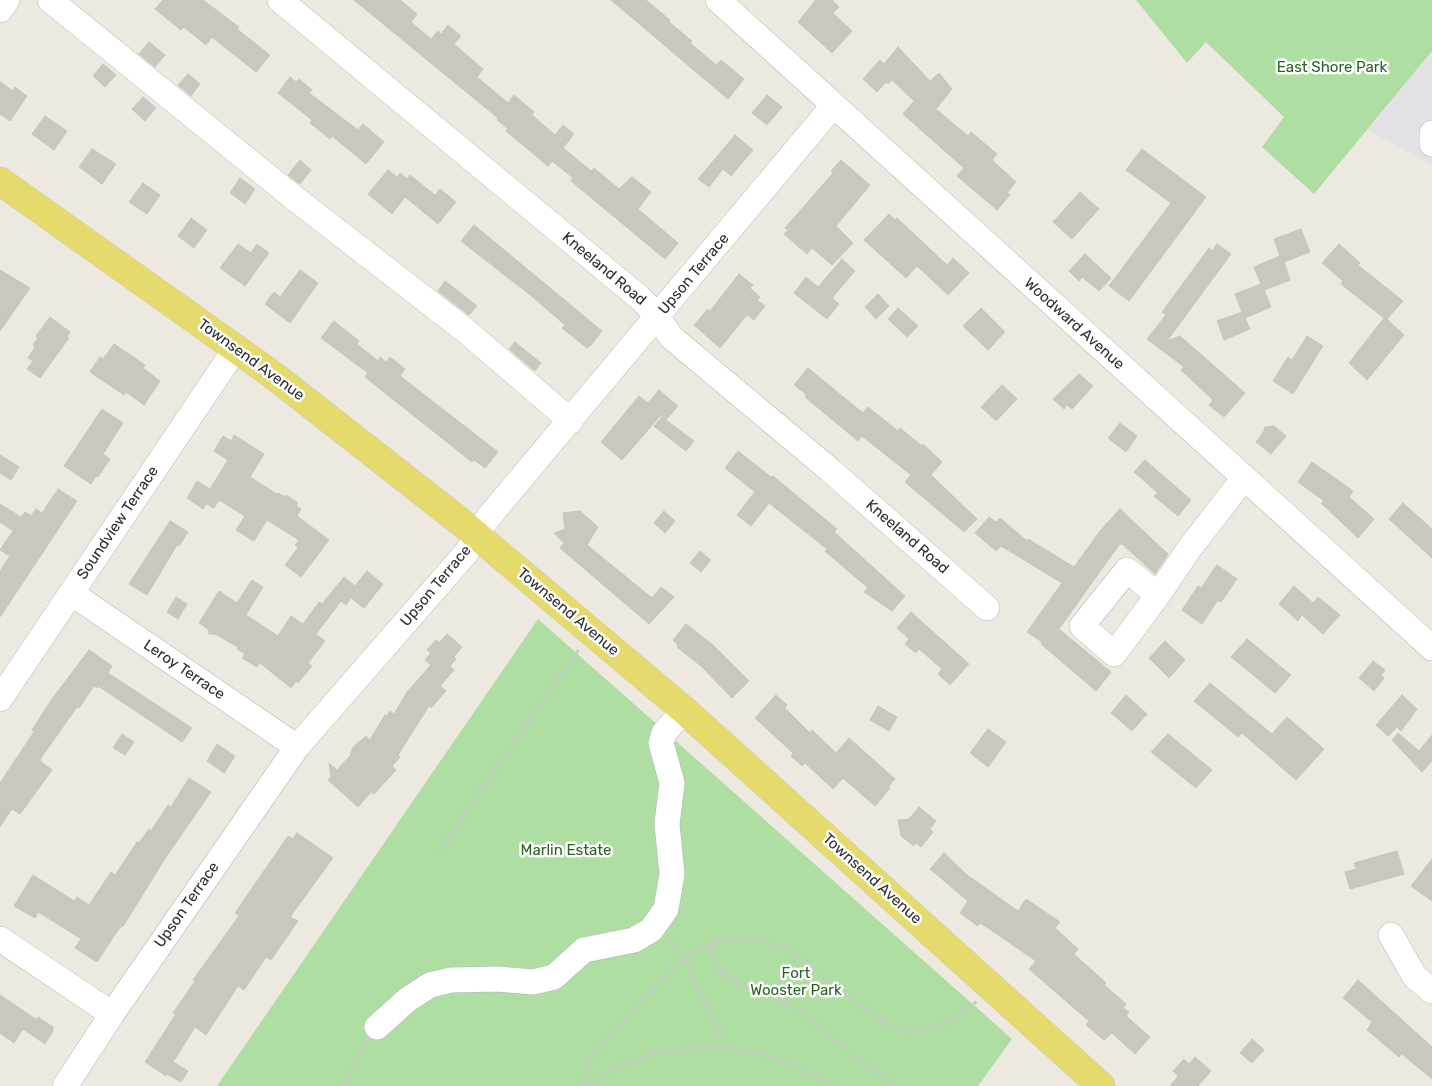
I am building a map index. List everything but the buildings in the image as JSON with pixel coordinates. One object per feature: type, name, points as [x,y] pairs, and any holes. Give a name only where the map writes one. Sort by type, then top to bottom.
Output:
[{"type":"main road","name":"Townsend Avenue","points":[[0,181],[236,348],[357,440],[477,536],[684,710],[1101,1086]]},
{"type":"street","points":[[0,10],[7,0]]},
{"type":"street","points":[[50,0],[293,197],[466,332],[571,421]]},
{"type":"street","name":"Kneeland Road","points":[[280,0],[640,298],[658,317],[671,336],[830,470],[987,608]]},
{"type":"street","name":"Woodward Avenue","points":[[718,0],[1432,648]]},
{"type":"street","name":"Upson Terrace","points":[[65,1086],[112,1014],[297,747],[466,553],[488,519],[833,106]]},
{"type":"street","points":[[1432,133],[1432,144]]},
{"type":"street","name":"Soundview Terrace","points":[[0,698],[236,348]]},
{"type":"street","points":[[1158,595],[1189,549],[1244,478]]},
{"type":"street","name":"Leroy Terrace","points":[[70,593],[297,747]]},
{"type":"street","points":[[377,1027],[407,1000],[430,984],[451,980],[497,979],[533,982],[554,977],[584,950],[634,940],[651,930],[660,921],[670,894],[672,874],[667,824],[672,783],[661,743],[664,733],[684,710]]},
{"type":"street","points":[[1391,935],[1416,977],[1432,991]]},
{"type":"street","points":[[0,939],[112,1014]]},
{"type":"path","points":[[441,852],[465,813],[592,632]]},
{"type":"path","points":[[660,921],[684,958],[727,1047]]},
{"type":"path","points":[[584,1086],[584,1078],[591,1061],[614,1031],[684,958],[708,945],[729,938],[770,943],[792,952],[870,1014],[908,1032],[932,1029],[954,1020],[972,1006],[991,986]]},
{"type":"path","points":[[708,945],[722,972],[735,981],[778,999],[807,1016],[867,1066],[896,1086]]},
{"type":"path","points":[[344,1086],[357,1057],[377,1027]]},
{"type":"path","points":[[589,1086],[619,1066],[655,1053],[685,1048],[727,1047],[754,1052],[787,1063],[835,1086]]},
{"type":"shaded area","points":[[1432,51],[1432,165],[1368,130]]},
{"type":"green space","name":"East Shore Park","points":[[1136,0],[1432,0],[1432,51],[1314,194],[1262,147],[1284,117],[1206,42],[1187,63]]},
{"type":"green space","name":"Marlin Estate","points":[[538,619],[1012,1039],[978,1086],[217,1086]]},
{"type":"park label","name":"Fort Wooster Park","points":[[796,982]]}]
